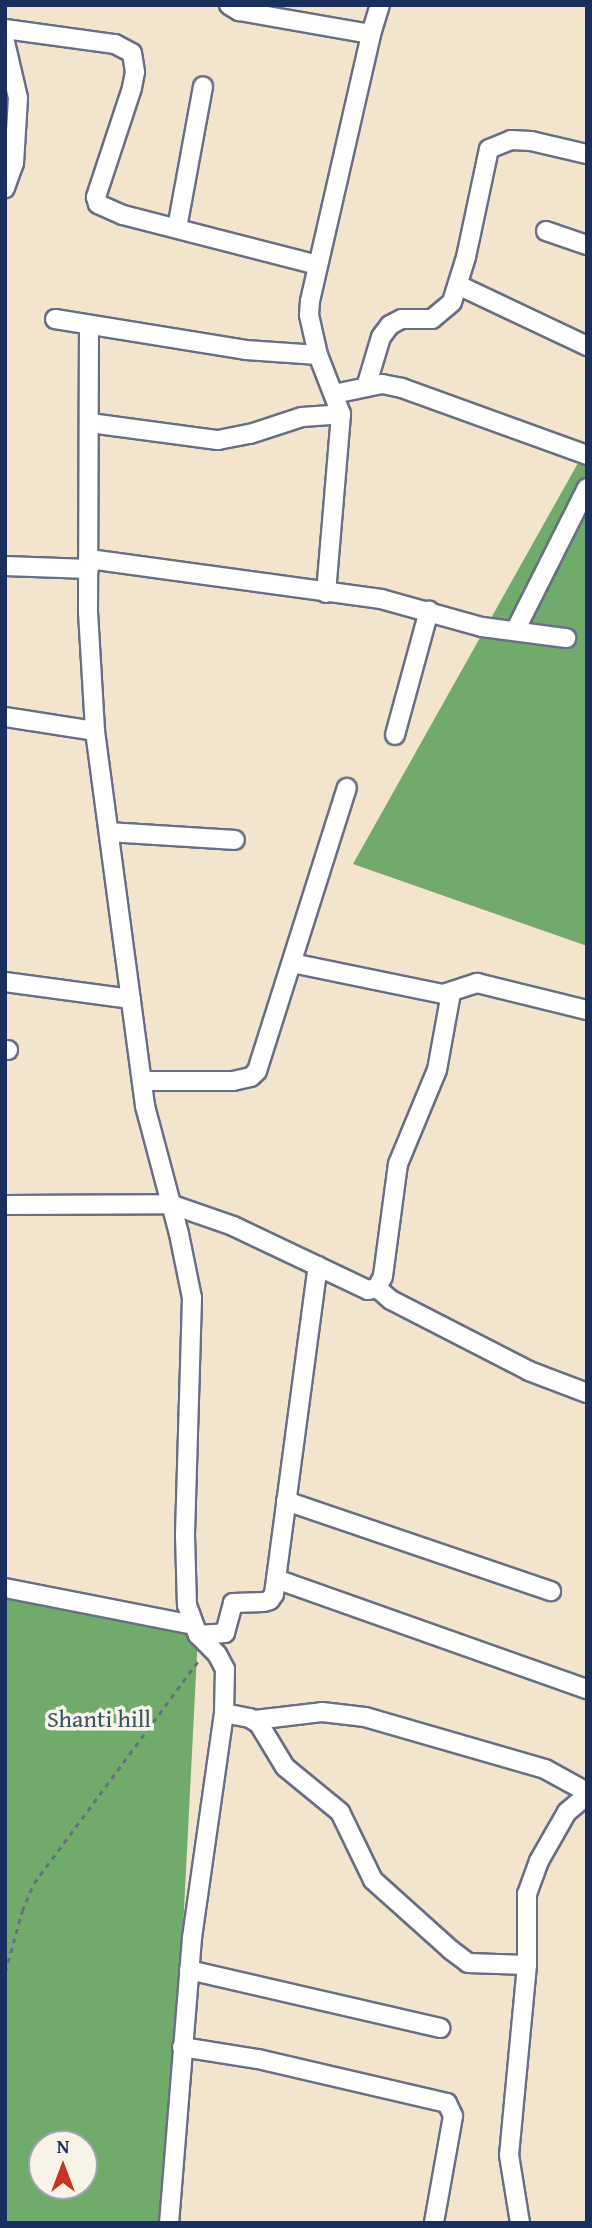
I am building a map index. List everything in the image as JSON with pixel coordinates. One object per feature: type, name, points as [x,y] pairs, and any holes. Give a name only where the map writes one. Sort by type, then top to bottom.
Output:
[{"type":"street","points":[[229,5],[239,11],[371,34]]},
{"type":"street","points":[[326,593],[341,414],[318,355],[309,315],[318,265],[380,5]]},
{"type":"street","points":[[5,29],[115,44],[132,53],[135,72],[132,89],[96,197],[98,204],[107,209],[318,265]]},
{"type":"street","points":[[5,42],[18,98],[14,163],[5,188]]},
{"type":"street","points":[[177,228],[202,86]]},
{"type":"street","points":[[366,387],[381,337],[390,325],[402,319],[432,318],[452,302],[489,149],[511,139],[587,153]]},
{"type":"street","points":[[546,231],[587,245]]},
{"type":"street","points":[[458,285],[587,346]]},
{"type":"street","points":[[55,319],[246,350],[318,355]]},
{"type":"street","points":[[89,324],[89,661],[95,732],[150,1130],[192,1298],[185,1546],[187,1605],[200,1635],[222,1660],[225,1669],[224,1713],[189,1970],[169,2223]]},
{"type":"street","points":[[334,394],[382,384],[402,388],[587,455]]},
{"type":"street","points":[[90,423],[218,440],[250,434],[302,417],[341,414]]},
{"type":"street","points":[[515,631],[587,488]]},
{"type":"street","points":[[5,566],[89,564],[381,599],[471,624],[566,638]]},
{"type":"street","points":[[395,735],[429,611]]},
{"type":"street","points":[[5,717],[95,732]]},
{"type":"street","points":[[142,1081],[233,1081],[251,1077],[261,1063],[347,788]]},
{"type":"street","points":[[109,831],[235,840]]},
{"type":"street","points":[[292,962],[438,993],[451,993],[477,983],[587,1010]]},
{"type":"street","points":[[5,982],[131,999]]},
{"type":"street","points":[[377,1289],[383,1276],[398,1164],[438,1070],[451,993]]},
{"type":"street","points":[[5,1205],[170,1204],[233,1226],[368,1290],[377,1289],[391,1300],[529,1371],[587,1393]]},
{"type":"street","points":[[5,1588],[200,1635],[225,1633],[233,1603],[270,1600],[276,1579],[318,1266]]},
{"type":"street","points":[[286,1501],[551,1591]]},
{"type":"street","points":[[276,1579],[587,1689]]},
{"type":"street","points":[[224,1713],[255,1720],[322,1712],[365,1717],[545,1769],[587,1794],[567,1812],[539,1861],[527,1894],[527,1965],[509,2155],[520,2223]]},
{"type":"street","points":[[255,1720],[285,1766],[340,1812],[367,1871],[381,1889],[468,1963],[527,1965]]},
{"type":"street","points":[[189,1970],[440,2028]]},
{"type":"street","points":[[182,2047],[258,2059],[447,2103],[452,2110],[452,2125],[434,2223]]},
{"type":"path","points":[[5,1972],[22,1911],[34,1884],[200,1635]]},
{"type":"green space","points":[[587,447],[587,946],[353,864]]},
{"type":"green space","name":"Shanti hill","points":[[5,1599],[198,1635],[168,2223],[5,2223]]}]
